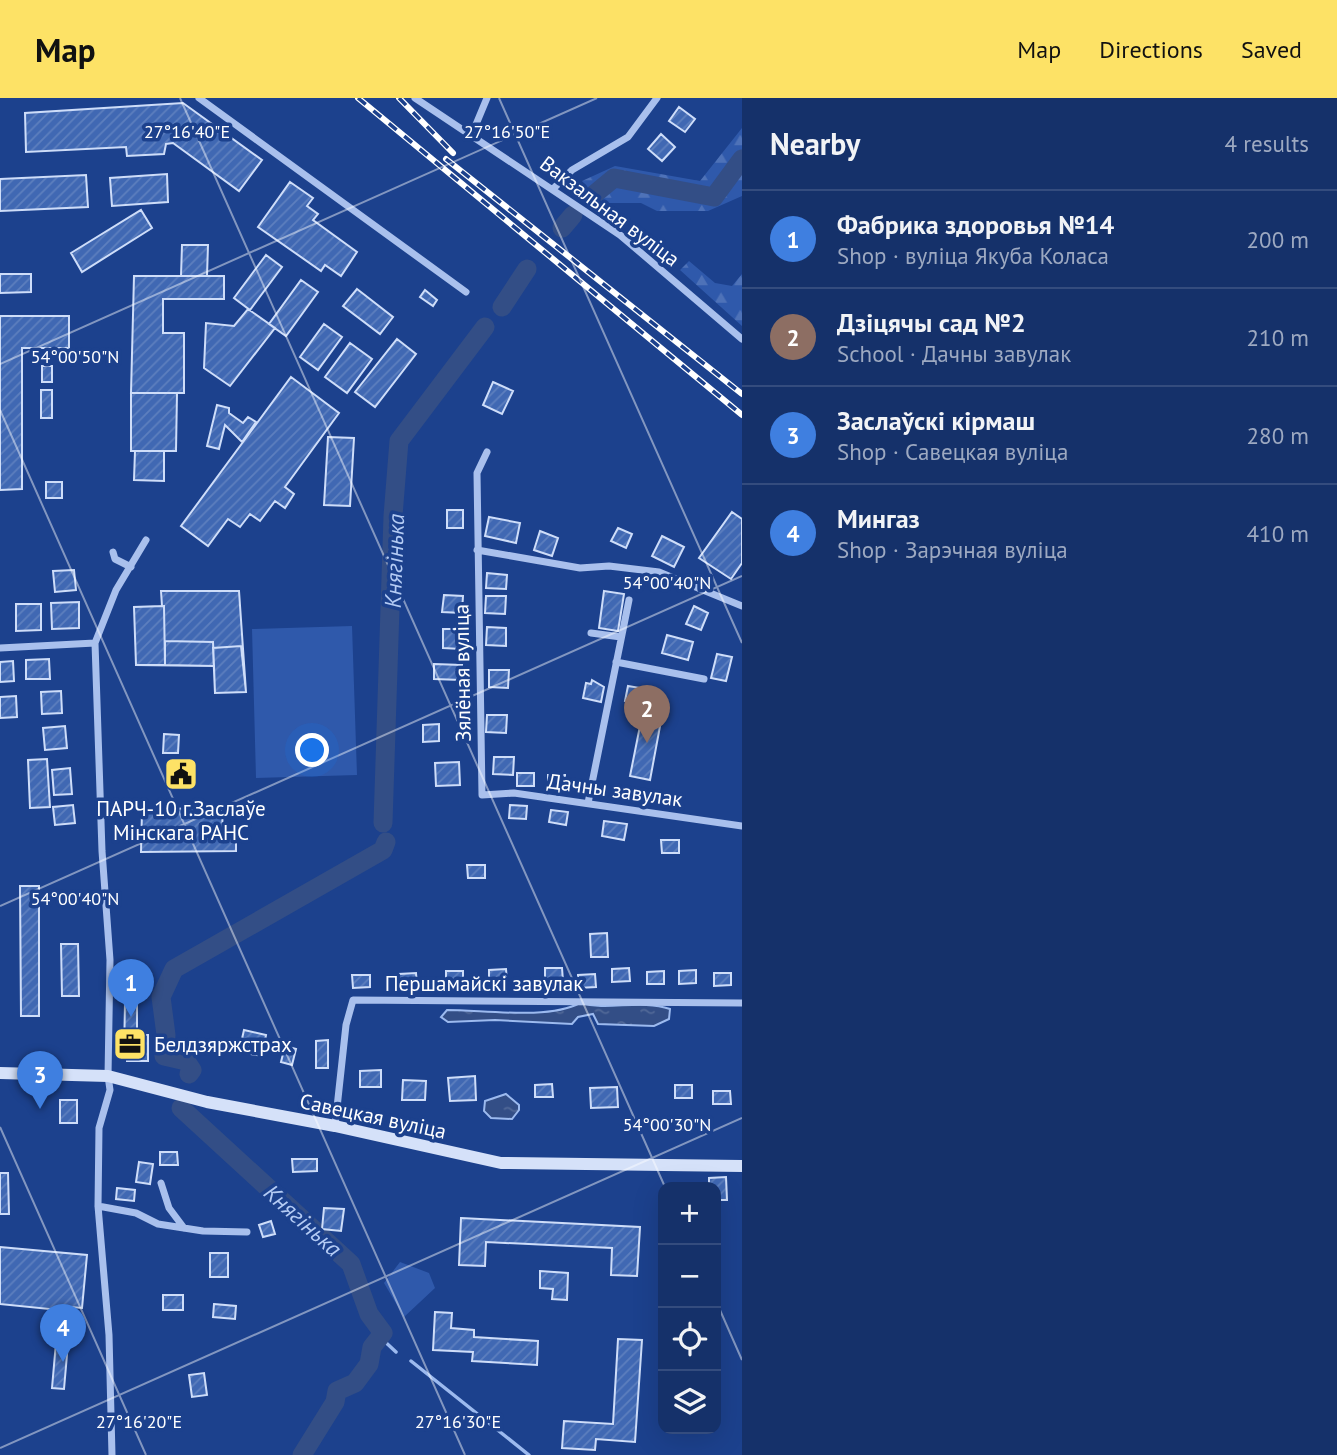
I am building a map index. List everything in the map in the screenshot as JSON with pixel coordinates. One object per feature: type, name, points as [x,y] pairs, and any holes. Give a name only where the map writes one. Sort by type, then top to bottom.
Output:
[{"type":"main road","name":"Савецкая вуліца","points":[[0,1073],[108,1076],[207,1102],[335,1126],[501,1163],[742,1166]]},
{"type":"street","points":[[199,98],[466,292]]},
{"type":"street","name":"Вакзальная вуліца","points":[[415,98],[554,188],[620,235],[742,339]]},
{"type":"street","points":[[472,134],[487,98]]},
{"type":"street","points":[[554,188],[572,170],[628,137],[657,98]]},
{"type":"street","name":"Зялёная вуліца","points":[[482,795],[477,473],[486,452]]},
{"type":"street","points":[[112,1455],[109,1335],[98,1206],[99,1128],[110,1090],[110,960],[102,851],[94,643],[117,590],[146,540]]},
{"type":"street","points":[[477,550],[580,568],[609,566],[659,572],[742,606]]},
{"type":"street","points":[[113,552],[115,559],[131,568]]},
{"type":"street","points":[[588,803],[629,600]]},
{"type":"street","points":[[591,633],[621,637]]},
{"type":"street","points":[[0,648],[94,643]]},
{"type":"street","points":[[616,662],[704,679]]},
{"type":"street","name":"Дачны завулак","points":[[482,795],[514,793],[742,826]]},
{"type":"street","name":"Першамайскі завулак","points":[[335,1126],[346,1026],[354,1000],[742,1003]]},
{"type":"street","points":[[161,1183],[169,1208],[184,1228]]},
{"type":"street","points":[[98,1206],[136,1213],[158,1224],[247,1232]]},
{"type":"green space","points":[[742,128],[742,196],[708,211],[657,211],[641,203],[600,203],[582,181],[615,166],[700,181]]},
{"type":"green space","points":[[689,261],[715,283],[732,286],[742,274],[742,326],[680,270]]},
{"type":"green space","points":[[352,626],[357,775],[256,778],[252,629]]},
{"type":"green space","points":[[400,1262],[429,1273],[435,1288],[404,1317],[384,1283]]},
{"type":"water","points":[[580,1003],[602,1006],[659,1006],[670,1009],[669,1019],[654,1026],[598,1024],[593,1014],[578,1017],[572,1024],[495,1020],[448,1022],[441,1017],[447,1010],[534,1013],[567,1008]]},
{"type":"water","points":[[506,1094],[519,1105],[519,1110],[512,1119],[491,1118],[484,1111],[485,1101]]},
{"type":"building","points":[[183,103],[262,160],[239,191],[173,143],[166,144],[164,154],[127,156],[126,147],[26,152],[25,113]]},
{"type":"building","points":[[679,107],[695,119],[685,132],[669,121]]},
{"type":"building","points":[[661,134],[675,147],[662,161],[648,149]]},
{"type":"building","points":[[167,174],[168,202],[112,206],[110,178]]},
{"type":"building","points":[[86,175],[88,207],[0,211],[0,179]]},
{"type":"building","points":[[290,182],[313,198],[307,206],[318,214],[313,220],[357,252],[341,276],[325,265],[321,271],[258,227]]},
{"type":"building","points":[[141,210],[152,228],[82,272],[71,253]]},
{"type":"building","points":[[182,245],[208,245],[207,276],[181,276]]},
{"type":"building","points":[[266,255],[282,267],[250,310],[234,298]]},
{"type":"building","points":[[0,274],[31,274],[31,292],[0,293]]},
{"type":"building","points":[[134,276],[224,276],[224,299],[163,299],[163,333],[184,333],[184,393],[131,393]]},
{"type":"building","points":[[301,280],[318,292],[286,336],[269,324]]},
{"type":"building","points":[[357,289],[393,317],[380,334],[343,306]]},
{"type":"building","points":[[425,290],[437,300],[433,306],[420,297]]},
{"type":"building","points":[[248,309],[275,328],[230,386],[204,368],[206,323],[234,326]]},
{"type":"building","points":[[0,316],[69,316],[69,348],[22,348],[22,489],[0,490]]},
{"type":"building","points":[[324,324],[342,337],[318,370],[300,357]]},
{"type":"building","points":[[397,339],[416,354],[375,407],[355,392]]},
{"type":"building","points":[[350,343],[372,359],[347,393],[325,377]]},
{"type":"building","points":[[42,366],[52,366],[52,382],[42,382]]},
{"type":"building","points":[[291,377],[339,413],[285,487],[294,494],[285,508],[275,501],[260,521],[250,514],[240,527],[228,519],[208,546],[181,526]]},
{"type":"building","points":[[493,382],[513,391],[502,414],[483,405]]},
{"type":"building","points":[[41,390],[52,390],[52,418],[41,418]]},
{"type":"building","points":[[131,393],[177,393],[176,451],[131,451]]},
{"type":"building","points":[[217,405],[229,408],[229,413],[243,423],[248,417],[256,422],[242,442],[225,425],[219,449],[207,446]]},
{"type":"building","points":[[328,437],[354,438],[350,506],[324,505]]},
{"type":"building","points":[[135,451],[164,451],[164,481],[134,480]]},
{"type":"building","points":[[46,482],[62,482],[62,498],[46,498]]},
{"type":"building","points":[[447,510],[463,510],[463,528],[447,528]]},
{"type":"building","points":[[732,512],[742,519],[742,563],[731,579],[699,558]]},
{"type":"building","points":[[489,517],[520,523],[516,543],[485,536]]},
{"type":"building","points":[[618,528],[632,534],[626,548],[611,541]]},
{"type":"building","points":[[540,531],[558,538],[552,556],[534,550]]},
{"type":"building","points":[[662,536],[684,547],[674,567],[652,556]]},
{"type":"building","points":[[74,570],[76,590],[55,592],[53,571]]},
{"type":"building","points":[[487,573],[507,575],[506,589],[486,588]]},
{"type":"building","points":[[161,591],[239,591],[246,692],[215,693],[214,666],[136,665],[134,607],[162,606]]},
{"type":"building","points":[[604,591],[624,594],[618,631],[599,628]]},
{"type":"building","points":[[444,595],[463,596],[462,613],[442,612]]},
{"type":"building","points":[[486,596],[506,596],[505,614],[485,613]]},
{"type":"building","points":[[79,602],[79,628],[52,629],[51,603]]},
{"type":"building","points":[[16,604],[41,604],[41,630],[16,631]]},
{"type":"building","points":[[164,606],[165,665],[136,665],[134,607]]},
{"type":"building","points":[[694,606],[708,613],[701,630],[686,624]]},
{"type":"building","points":[[487,627],[506,628],[506,646],[486,645]]},
{"type":"building","points":[[443,629],[462,629],[461,649],[443,648]]},
{"type":"building","points":[[667,635],[693,642],[688,660],[662,653]]},
{"type":"building","points":[[165,641],[213,642],[214,666],[165,665]]},
{"type":"building","points":[[241,646],[246,692],[215,693],[213,648]]},
{"type":"building","points":[[717,654],[732,657],[726,681],[711,678]]},
{"type":"building","points":[[49,659],[50,679],[26,679],[26,660]]},
{"type":"building","points":[[13,661],[14,681],[0,682],[0,662]]},
{"type":"building","points":[[434,664],[462,665],[461,680],[434,679]]},
{"type":"building","points":[[489,670],[509,670],[508,688],[489,687]]},
{"type":"building","points":[[592,680],[604,687],[601,702],[583,698],[586,683],[591,684]]},
{"type":"building","points":[[628,686],[652,690],[649,706],[625,701]]},
{"type":"building","points":[[61,691],[62,713],[42,714],[41,692]]},
{"type":"building","points":[[16,696],[17,717],[0,718],[0,697]]},
{"type":"building","points":[[644,706],[663,710],[650,780],[630,776]]},
{"type":"building","points":[[487,715],[507,715],[506,733],[486,732]]},
{"type":"building","points":[[439,724],[439,741],[423,742],[423,725]]},
{"type":"building","points":[[65,726],[67,748],[45,750],[43,728]]},
{"type":"building","points":[[164,734],[179,735],[178,753],[163,753]]},
{"type":"building","points":[[494,757],[514,757],[513,775],[493,774]]},
{"type":"building","points":[[47,759],[50,807],[30,808],[28,760]]},
{"type":"building","points":[[459,762],[460,785],[436,786],[435,763]]},
{"type":"building","points":[[70,768],[72,794],[54,795],[52,770]]},
{"type":"building","points":[[517,773],[534,773],[534,786],[517,786]]},
{"type":"building","points":[[548,775],[565,775],[565,788],[548,788]]},
{"type":"building","points":[[73,805],[75,823],[55,825],[53,807]]},
{"type":"building","points":[[510,805],[527,806],[526,819],[509,818]]},
{"type":"building","points":[[222,806],[223,840],[236,839],[236,851],[141,852],[142,811]]},
{"type":"building","points":[[551,810],[568,812],[566,825],[549,822]]},
{"type":"building","points":[[604,821],[627,824],[624,840],[602,836]]},
{"type":"building","points":[[661,840],[679,840],[679,853],[662,853]]},
{"type":"building","points":[[467,865],[485,865],[485,878],[468,878]]},
{"type":"building","points":[[20,886],[39,886],[39,1016],[21,1016]]},
{"type":"building","points":[[607,933],[608,957],[591,957],[590,934]]},
{"type":"building","points":[[61,944],[78,944],[79,996],[62,996]]},
{"type":"building","points":[[545,968],[562,968],[563,981],[545,981]]},
{"type":"building","points":[[629,968],[630,981],[612,982],[612,969]]},
{"type":"building","points":[[506,969],[507,982],[489,982],[489,970]]},
{"type":"building","points":[[696,970],[696,983],[679,984],[679,971]]},
{"type":"building","points":[[446,971],[463,971],[463,983],[446,984]]},
{"type":"building","points":[[664,971],[664,984],[647,984],[647,972]]},
{"type":"building","points":[[416,973],[417,986],[400,986],[399,974]]},
{"type":"building","points":[[714,973],[731,973],[731,985],[714,986]]},
{"type":"building","points":[[595,974],[596,987],[578,988],[578,975]]},
{"type":"building","points":[[352,975],[370,975],[370,987],[353,988]]},
{"type":"building","points":[[125,1003],[137,1003],[137,1035],[148,1035],[148,1061],[127,1061],[127,1054],[124,1054]]},
{"type":"building","points":[[244,1030],[266,1035],[262,1056],[239,1052]]},
{"type":"building","points":[[328,1040],[328,1068],[316,1068],[316,1041]]},
{"type":"building","points":[[285,1046],[296,1049],[292,1065],[281,1062]]},
{"type":"building","points":[[381,1070],[381,1087],[360,1087],[360,1071]]},
{"type":"building","points":[[475,1076],[476,1100],[450,1101],[448,1078]]},
{"type":"building","points":[[403,1080],[426,1081],[425,1100],[402,1100]]},
{"type":"building","points":[[552,1084],[553,1097],[535,1097],[535,1085]]},
{"type":"building","points":[[675,1085],[692,1085],[692,1098],[675,1098]]},
{"type":"building","points":[[617,1087],[618,1107],[591,1108],[590,1088]]},
{"type":"building","points":[[713,1091],[730,1091],[731,1104],[713,1104]]},
{"type":"building","points":[[60,1100],[77,1100],[77,1123],[60,1123]]},
{"type":"building","points":[[160,1152],[177,1152],[178,1165],[160,1165]]},
{"type":"building","points":[[292,1159],[317,1159],[317,1171],[293,1172]]},
{"type":"building","points":[[139,1162],[153,1164],[150,1184],[136,1182]]},
{"type":"building","points":[[0,1173],[8,1173],[9,1214],[0,1214]]},
{"type":"building","points":[[726,1177],[727,1200],[721,1200],[721,1182],[709,1182],[709,1178]]},
{"type":"building","points":[[117,1188],[135,1190],[134,1201],[116,1199]]},
{"type":"building","points":[[324,1208],[344,1209],[341,1231],[322,1229]]},
{"type":"building","points":[[461,1218],[640,1227],[637,1276],[611,1275],[612,1248],[486,1242],[485,1266],[459,1265]]},
{"type":"building","points":[[271,1221],[275,1234],[263,1237],[259,1225]]},
{"type":"building","points":[[0,1247],[87,1255],[82,1308],[60,1306],[59,1310],[0,1304]]},
{"type":"building","points":[[210,1253],[228,1253],[228,1277],[210,1277]]},
{"type":"building","points":[[540,1271],[568,1273],[567,1300],[552,1299],[553,1289],[540,1288]]},
{"type":"building","points":[[163,1295],[183,1295],[183,1310],[163,1310]]},
{"type":"building","points":[[214,1304],[236,1306],[235,1319],[213,1317]]},
{"type":"building","points":[[435,1312],[452,1313],[451,1328],[474,1330],[474,1337],[538,1341],[537,1365],[472,1361],[473,1352],[433,1350]]},
{"type":"building","points":[[57,1331],[69,1332],[64,1389],[52,1388]]},
{"type":"building","points":[[618,1339],[642,1340],[635,1442],[596,1439],[595,1450],[562,1448],[564,1421],[613,1424]]},
{"type":"building","points":[[204,1373],[207,1395],[192,1397],[189,1375]]},
{"type":"waterway","name":"Княгінька","points":[[591,197],[614,178],[714,197],[742,159]]},
{"type":"waterway","name":"Княгінька","points":[[562,228],[573,215]]},
{"type":"waterway","name":"Княгінька","points":[[502,307],[527,269]]},
{"type":"waterway","name":"Княгінька","points":[[383,823],[393,516],[399,441],[485,327]]},
{"type":"waterway","name":"Княгінька","points":[[189,1074],[192,1070],[186,1061],[164,1056],[166,1035],[161,997],[174,969],[383,850],[386,842]]},
{"type":"waterway","name":"Княгінька","points":[[181,1108],[351,1264],[369,1314],[383,1333],[372,1347],[369,1364],[355,1383],[337,1391],[335,1402],[302,1455]]},
{"type":"waterway","points":[[381,1338],[396,1352]]},
{"type":"waterway","points":[[411,1361],[529,1455]]},
{"type":"railway","points":[[358,98],[742,415]]},
{"type":"railway","points":[[399,98],[453,153]]},
{"type":"railway","points":[[446,159],[742,394]]},
{"type":"place","name":"Дзіцячы сад №2","points":[[647,743]]},
{"type":"place","name":"ПАРЧ-10 г.Заслаўе Мінскага РАНС","points":[[181,774]]},
{"type":"place","name":"Фабрика здоровья №14","points":[[131,1017]]},
{"type":"place","name":"Белдзяржстрах","points":[[130,1044]]},
{"type":"place","name":"Заслаўскі кірмаш","points":[[40,1109]]},
{"type":"place","name":"Мингаз","points":[[63,1362]]}]
